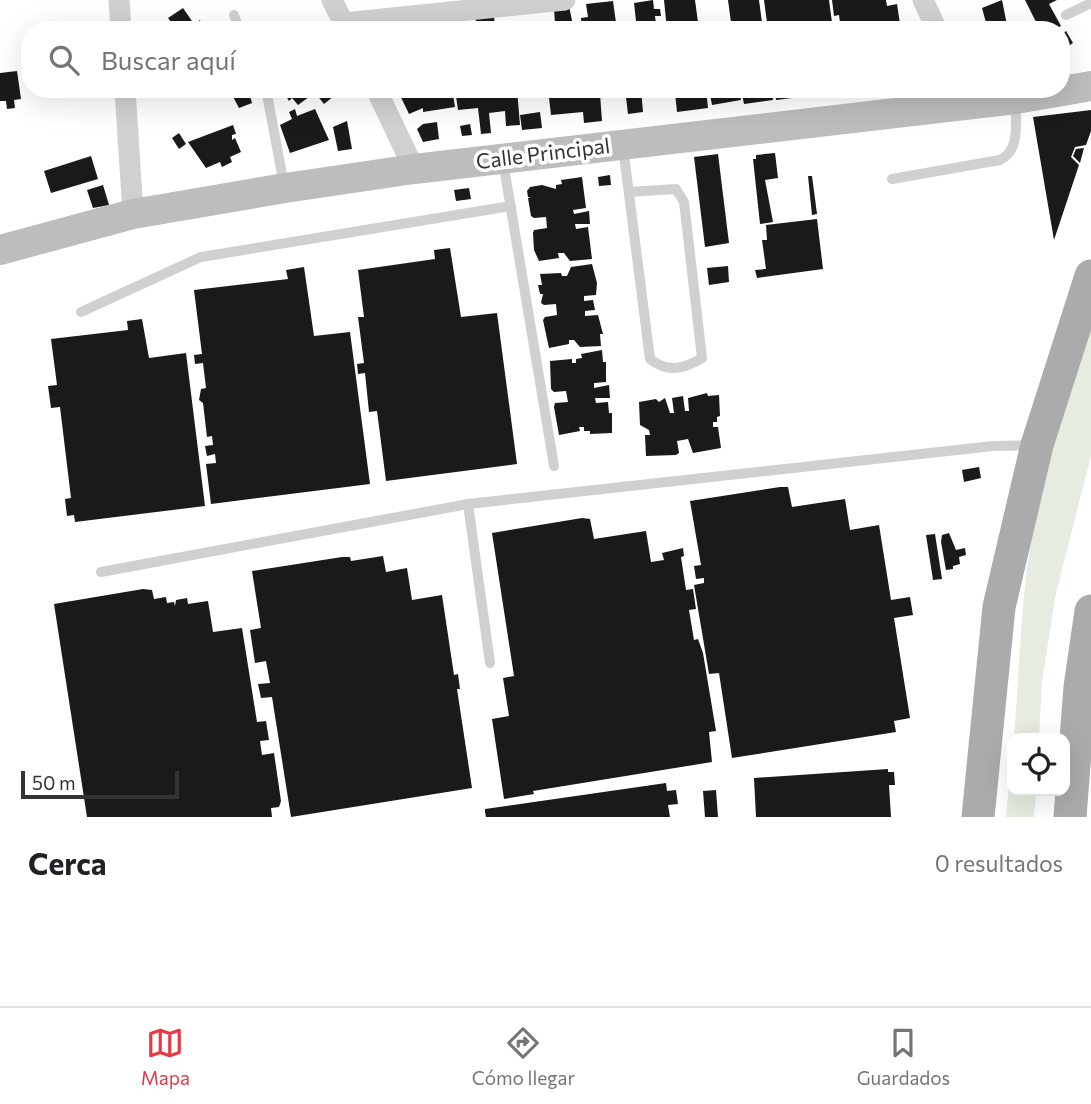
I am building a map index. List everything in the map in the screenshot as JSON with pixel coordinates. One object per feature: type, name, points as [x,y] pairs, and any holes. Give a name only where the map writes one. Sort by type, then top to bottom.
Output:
[{"type":"main road","points":[[978,817],[999,607],[1037,445],[1091,276]]},
{"type":"main road","points":[[1070,817],[1091,611]]},
{"type":"street","points":[[119,0],[120,21]]},
{"type":"street","points":[[332,0],[342,21]]},
{"type":"street","points":[[374,21],[463,6],[565,0]]},
{"type":"street","points":[[923,0],[933,21]]},
{"type":"street","name":"Calle Principal","points":[[1070,90],[1091,86]]},
{"type":"street","points":[[126,98],[132,214]]},
{"type":"street","points":[[380,98],[414,169]]},
{"type":"street","name":"Calle Principal","points":[[0,250],[132,214],[285,188],[954,98]]},
{"type":"street","name":"Calle Principal","points":[[1000,98],[1022,98]]},
{"type":"lane","points":[[1066,15],[1091,3]]},
{"type":"lane","points":[[234,15],[236,21]]},
{"type":"lane","points":[[268,98],[285,188]]},
{"type":"lane","points":[[892,179],[1010,156],[1014,146],[1016,99]]},
{"type":"lane","points":[[622,144],[650,359],[662,368],[685,368],[702,358],[684,202],[676,189],[629,192]]},
{"type":"lane","points":[[503,158],[554,467]]},
{"type":"lane","points":[[81,312],[201,257],[511,206]]},
{"type":"lane","points":[[101,572],[468,504],[993,446],[1037,445]]},
{"type":"lane","points":[[468,504],[490,663]]},
{"type":"shaded area","points":[[1091,314],[1091,456],[1056,593],[1042,681],[1039,733],[1014,733],[1025,584],[1043,481]]},
{"type":"shaded area","points":[[1008,796],[1036,796],[1034,817],[1006,817]]},
{"type":"building","points":[[653,0],[654,9],[660,9],[661,16],[655,16],[656,21],[636,21],[634,3]]},
{"type":"building","points":[[664,0],[695,0],[698,21],[666,21]]},
{"type":"building","points":[[728,0],[759,0],[762,21],[731,21]]},
{"type":"building","points":[[764,0],[829,0],[832,21],[767,21]]},
{"type":"building","points":[[832,0],[886,0],[887,6],[897,4],[900,21],[840,21],[839,15],[834,16]]},
{"type":"building","points":[[1002,0],[1006,21],[986,21],[982,8]]},
{"type":"building","points":[[1025,0],[1057,0],[1049,4],[1058,21],[1036,21]]},
{"type":"building","points":[[613,1],[616,21],[581,21],[581,18],[588,17],[586,4]]},
{"type":"building","points":[[569,6],[572,21],[555,21],[554,8]]},
{"type":"building","points":[[183,8],[192,21],[170,21],[168,18]]},
{"type":"building","points":[[494,15],[494,21],[476,21],[475,17]]},
{"type":"building","points":[[17,71],[21,99],[14,100],[15,108],[7,109],[6,101],[0,101],[0,73]]},
{"type":"building","points":[[234,98],[251,98],[252,103],[239,108]]},
{"type":"building","points":[[292,98],[308,98],[298,105]]},
{"type":"building","points":[[319,98],[332,98],[324,104]]},
{"type":"building","points":[[401,98],[454,98],[455,107],[423,112],[423,108],[409,114]]},
{"type":"building","points":[[456,98],[518,98],[520,125],[506,126],[505,111],[489,113],[491,133],[481,134],[478,108],[458,110]]},
{"type":"building","points":[[549,98],[600,98],[602,121],[584,123],[583,112],[551,115]]},
{"type":"building","points":[[626,98],[642,98],[643,112],[628,114]]},
{"type":"building","points":[[676,98],[707,98],[708,108],[677,112]]},
{"type":"building","points":[[711,98],[741,98],[741,100],[712,105]]},
{"type":"building","points":[[743,98],[773,98],[773,100],[744,104]]},
{"type":"building","points":[[295,109],[297,116],[315,109],[329,140],[290,153],[280,125],[292,119],[289,112]]},
{"type":"building","points":[[1091,110],[1091,131],[1086,145],[1075,147],[1071,157],[1079,165],[1054,240],[1033,117]]},
{"type":"building","points":[[540,112],[542,128],[522,130],[520,115]]},
{"type":"building","points":[[347,121],[352,149],[338,151],[333,127]]},
{"type":"building","points":[[437,122],[439,139],[423,142],[417,129],[423,124]]},
{"type":"building","points":[[470,124],[472,135],[462,136],[460,126]]},
{"type":"building","points":[[233,125],[236,134],[232,135],[232,140],[235,138],[241,152],[230,157],[232,162],[222,167],[220,162],[206,168],[188,142]]},
{"type":"building","points":[[179,133],[186,144],[179,149],[172,138]]},
{"type":"building","points":[[1084,148],[1080,163],[1073,156],[1076,149]]},
{"type":"building","points":[[775,153],[778,178],[765,180],[773,222],[760,224],[753,159],[756,159],[756,155]]},
{"type":"building","points":[[718,154],[729,243],[705,247],[694,157]]},
{"type":"building","points":[[91,156],[98,179],[51,193],[44,171]]},
{"type":"building","points":[[610,175],[611,185],[599,186],[598,177]]},
{"type":"building","points":[[808,176],[812,176],[817,214],[812,215]]},
{"type":"building","points":[[582,177],[586,208],[573,210],[574,214],[589,211],[590,224],[575,224],[576,229],[588,227],[592,259],[570,261],[564,253],[558,253],[559,258],[539,261],[534,250],[533,233],[534,230],[547,228],[546,217],[531,216],[528,198],[531,197],[528,197],[527,191],[530,187],[542,185],[556,189],[556,185],[562,184],[561,180]]},
{"type":"building","points":[[103,185],[109,205],[93,208],[87,190]]},
{"type":"building","points":[[469,188],[471,199],[456,201],[454,190]]},
{"type":"building","points":[[817,219],[823,269],[757,278],[755,270],[766,269],[762,240],[767,240],[766,225]]},
{"type":"building","points":[[450,248],[461,317],[497,313],[517,464],[386,481],[377,411],[369,412],[365,373],[358,374],[357,364],[364,363],[358,317],[364,317],[358,270],[435,259],[434,250]]},
{"type":"building","points":[[592,264],[597,283],[596,295],[584,296],[584,301],[593,300],[595,310],[585,311],[585,316],[598,315],[603,334],[600,334],[601,346],[580,347],[574,340],[569,340],[569,344],[549,348],[543,320],[545,317],[557,315],[556,304],[541,303],[543,294],[540,294],[538,285],[542,285],[540,274],[561,273],[562,276],[567,276],[571,267]]},
{"type":"building","points":[[728,266],[729,282],[709,285],[707,268]]},
{"type":"building","points":[[304,267],[314,336],[350,332],[370,484],[211,504],[206,464],[216,463],[215,454],[207,456],[205,446],[213,445],[212,436],[207,437],[203,403],[199,400],[201,389],[206,388],[203,363],[195,364],[194,355],[202,354],[194,290],[288,279],[286,270]]},
{"type":"building","points":[[142,319],[149,358],[186,353],[205,506],[75,522],[74,515],[67,516],[65,499],[71,498],[60,407],[51,408],[48,386],[57,385],[51,339],[128,330],[127,321]]},
{"type":"building","points":[[602,350],[603,362],[606,362],[606,382],[594,383],[594,388],[609,385],[610,398],[595,398],[596,403],[608,402],[609,413],[612,413],[612,433],[590,434],[590,431],[584,431],[584,427],[579,427],[580,431],[559,435],[555,403],[568,402],[566,391],[554,392],[551,389],[550,361],[572,359],[572,363],[576,363],[576,359],[582,358],[581,354]]},
{"type":"building","points":[[707,393],[708,396],[719,395],[720,416],[717,417],[717,422],[713,422],[713,427],[718,427],[721,448],[693,453],[688,439],[677,441],[679,453],[676,455],[646,456],[645,435],[650,435],[649,430],[640,425],[639,402],[656,399],[659,402],[665,398],[670,413],[674,413],[672,398],[683,396],[685,411],[689,411],[688,398]]},
{"type":"building","points":[[979,467],[981,478],[964,482],[962,470]]},
{"type":"building","points":[[788,487],[792,507],[845,499],[850,530],[879,525],[891,600],[910,597],[913,615],[894,618],[910,718],[894,721],[896,732],[732,758],[719,673],[709,674],[694,585],[704,583],[704,578],[696,579],[694,566],[701,565],[690,501]]},
{"type":"building","points":[[582,518],[590,519],[594,539],[646,531],[651,562],[664,560],[662,553],[683,548],[684,556],[681,557],[686,590],[693,589],[696,609],[689,610],[694,640],[698,639],[703,653],[716,731],[709,732],[712,762],[533,791],[534,794],[504,799],[492,719],[509,716],[503,678],[514,676],[492,533]]},
{"type":"building","points":[[949,533],[956,550],[965,548],[966,555],[959,557],[960,564],[946,570],[941,542],[942,535]]},
{"type":"building","points":[[935,534],[942,579],[933,580],[926,535]]},
{"type":"building","points":[[383,556],[386,572],[407,568],[412,600],[442,595],[454,675],[458,674],[460,689],[457,689],[472,788],[291,817],[272,697],[261,698],[258,684],[270,683],[266,661],[255,663],[250,630],[261,628],[252,571],[342,557],[350,557],[351,561]]},
{"type":"building","points":[[143,589],[152,590],[154,599],[166,597],[167,603],[174,602],[175,606],[176,600],[187,598],[188,604],[208,601],[213,632],[242,628],[257,722],[266,721],[269,740],[260,741],[262,755],[274,753],[281,801],[279,807],[271,808],[272,817],[87,817],[54,604]]},
{"type":"building","points":[[888,769],[888,772],[894,772],[895,785],[889,785],[891,817],[756,817],[754,778]]},
{"type":"building","points":[[666,783],[667,791],[676,790],[678,804],[668,805],[670,817],[486,817],[485,812],[485,809]]},
{"type":"building","points":[[716,790],[718,817],[705,817],[703,791]]}]
